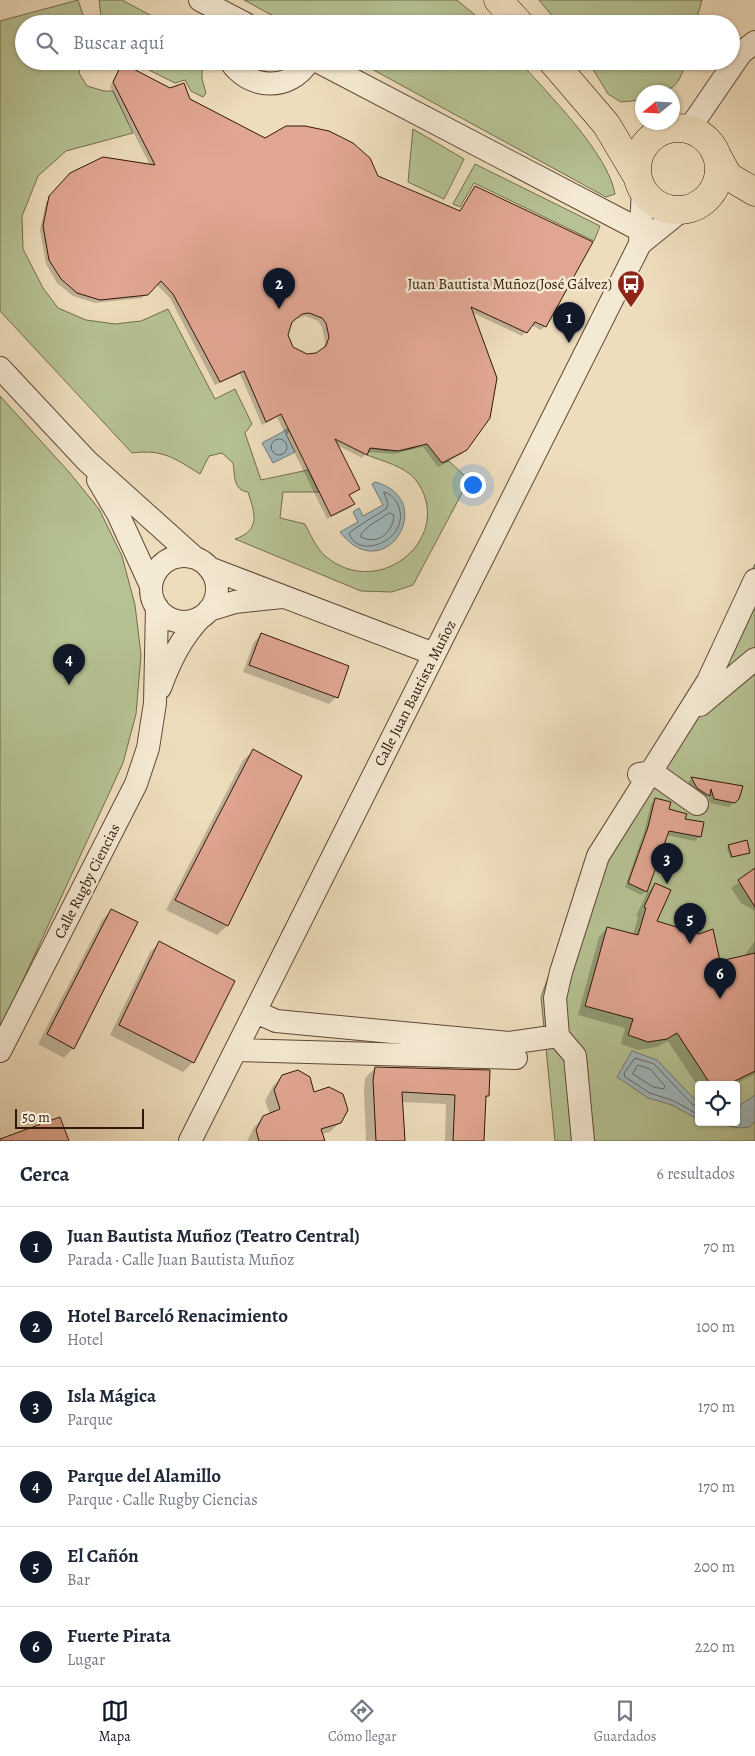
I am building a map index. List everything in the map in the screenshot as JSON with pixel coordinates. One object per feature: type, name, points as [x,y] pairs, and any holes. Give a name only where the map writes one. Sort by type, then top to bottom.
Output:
[{"type":"main road","points":[[498,0],[512,15]]},
{"type":"main road","points":[[560,70],[606,124],[640,184],[660,206],[693,206],[730,198],[755,199]]},
{"type":"main road","points":[[606,124],[658,132],[679,127],[689,129],[705,138],[728,176],[755,192]]},
{"type":"main road","points":[[640,184],[638,156],[643,146],[658,132]]},
{"type":"main road","points":[[693,206],[712,191],[718,179],[719,165],[715,152]]},
{"type":"street","points":[[200,0],[224,15]]},
{"type":"street","points":[[740,54],[755,42]]},
{"type":"street","points":[[239,70],[247,78],[256,82],[274,84],[292,78],[302,70]]},
{"type":"street","points":[[334,70],[640,237]]},
{"type":"street","points":[[689,129],[729,70]]},
{"type":"street","name":"Calle Juan Bautista Muñoz","points":[[190,1141],[256,1012],[640,237],[640,184]]},
{"type":"street","name":"Calle Juan Bautista Muñoz","points":[[640,237],[693,206]]},
{"type":"street","points":[[0,368],[87,462],[202,563],[216,584],[214,602],[185,634],[168,668],[155,703]]},
{"type":"street","points":[[87,462],[118,514],[154,597],[172,619],[192,621],[235,602],[288,596]]},
{"type":"street","points":[[155,703],[154,597],[159,568],[166,561],[185,556],[434,654]]},
{"type":"street","points":[[584,1141],[575,1056],[558,1036],[556,998],[561,972],[598,856],[645,773],[686,717],[708,681],[755,580]]},
{"type":"street","points":[[686,717],[755,659]]},
{"type":"street","name":"Calle Rugby Ciencias","points":[[0,1051],[136,784],[148,748],[155,703]]},
{"type":"street","points":[[645,773],[697,804]]},
{"type":"street","points":[[256,1012],[276,1021],[509,1043],[558,1036]]},
{"type":"street","points":[[236,1050],[516,1058]]},
{"type":"green space","points":[[78,0],[83,15],[22,15]]},
{"type":"green space","points":[[99,0],[122,0],[150,15],[101,15]]},
{"type":"green space","points":[[244,0],[457,0],[475,15],[272,15]]},
{"type":"green space","points":[[539,0],[702,0],[698,15],[552,15]]},
{"type":"green space","points":[[15,17],[15,70],[80,70],[79,73],[87,86],[104,91],[113,91],[133,133],[66,151],[38,176],[22,216],[23,249],[43,288],[58,308],[86,320],[115,324],[141,321],[168,309],[215,399],[235,389],[252,424],[245,433],[261,480],[308,470],[319,492],[283,492],[280,518],[305,524],[322,553],[347,568],[369,572],[389,567],[407,556],[420,540],[427,521],[426,500],[415,479],[399,467],[367,455],[371,447],[385,450],[406,450],[426,442],[442,463],[449,461],[469,480],[413,585],[392,592],[361,591],[235,539],[249,531],[254,520],[254,514],[248,492],[243,491],[237,485],[233,463],[222,453],[209,456],[200,474],[168,456],[152,452],[132,453],[0,311],[0,21]]},
{"type":"green space","points":[[149,70],[202,70],[202,79],[206,93],[203,97],[191,91],[185,80],[175,83]]},
{"type":"green space","points":[[373,70],[527,70],[575,125],[601,161],[610,178],[615,194],[606,197]]},
{"type":"green space","points":[[593,70],[683,70],[675,85],[635,85],[635,101],[621,102],[608,94]]},
{"type":"green space","points":[[413,129],[464,159],[444,199],[408,182]]},
{"type":"green space","points":[[475,164],[600,226],[594,241],[474,183],[460,207],[453,204]]},
{"type":"green space","points":[[0,396],[69,472],[99,509],[122,556],[135,605],[141,655],[136,714],[123,763],[0,1030]]},
{"type":"green space","points":[[755,564],[755,1141],[555,1141],[541,997],[570,917],[683,709]]},
{"type":"water","points":[[299,423],[286,434],[295,452],[273,463],[262,443]]},
{"type":"water","points":[[375,482],[394,491],[403,505],[404,521],[399,535],[388,546],[374,551],[357,547],[340,532],[358,522],[353,512],[359,508],[363,516],[383,505],[372,484]]},
{"type":"water","points":[[632,1051],[657,1060],[695,1100],[695,1118],[672,1105],[648,1098],[617,1077]]},
{"type":"water","points":[[755,1095],[755,1121],[750,1127],[728,1126],[740,1126],[740,1105]]},
{"type":"building","points":[[119,70],[135,70],[170,88],[184,83],[190,99],[265,138],[286,126],[305,126],[329,131],[353,143],[370,158],[378,176],[460,211],[475,186],[593,242],[546,327],[535,322],[527,333],[471,307],[497,378],[490,418],[467,450],[442,463],[427,444],[398,451],[370,448],[367,455],[335,439],[360,489],[349,495],[355,504],[331,516],[281,414],[266,422],[244,371],[220,382],[173,294],[161,281],[148,295],[100,300],[77,293],[61,279],[49,260],[43,226],[49,196],[70,173],[103,157],[155,165],[113,82]],"holes":[[[309,313],[322,318],[326,323],[329,337],[326,346],[316,353],[307,354],[293,347],[288,335],[292,322],[302,314]]]},
{"type":"building","points":[[261,633],[349,666],[338,698],[249,665]]},
{"type":"building","points":[[253,749],[302,776],[228,926],[175,900]]},
{"type":"building","points":[[691,777],[743,786],[739,799],[735,803],[714,799],[711,789],[710,796],[697,788]]},
{"type":"building","points":[[655,798],[671,802],[669,809],[687,814],[685,819],[704,822],[701,837],[669,831],[647,892],[628,883],[648,827]]},
{"type":"building","points":[[747,840],[750,853],[732,857],[728,845]]},
{"type":"building","points":[[755,868],[755,907],[738,880]]},
{"type":"building","points":[[655,883],[671,890],[657,921],[699,934],[713,929],[720,961],[755,953],[755,1071],[735,1081],[708,1081],[677,1033],[667,1039],[648,1042],[628,1035],[633,1019],[585,1006],[607,927],[638,935],[646,908],[644,907]]},
{"type":"building","points":[[111,909],[138,922],[74,1049],[47,1034]]},
{"type":"building","points":[[159,941],[235,981],[194,1063],[119,1025]]},
{"type":"building","points":[[375,1067],[490,1070],[489,1096],[486,1096],[484,1141],[453,1141],[455,1095],[402,1092],[405,1141],[376,1141],[373,1080]]},
{"type":"building","points":[[298,1070],[310,1077],[314,1092],[329,1087],[343,1094],[348,1110],[341,1123],[321,1129],[325,1141],[259,1141],[256,1130],[263,1116],[280,1109],[274,1090],[282,1075]]},
{"type":"building","points":[[60,1117],[69,1141],[0,1141],[0,1139]]},
{"type":"place","name":"Juan Bautista Muñoz(José Gálvez)","points":[[631,308]]},
{"type":"place","name":"Hotel Barceló Renacimiento","points":[[279,309]]},
{"type":"place","name":"Juan Bautista Muñoz (Teatro Central)","points":[[569,343]]},
{"type":"place","name":"Parque del Alamillo","points":[[69,685]]},
{"type":"place","name":"Isla Mágica","points":[[667,884]]},
{"type":"place","name":"El Cañón","points":[[690,944]]},
{"type":"place","name":"Fuerte Pirata","points":[[720,999]]}]
